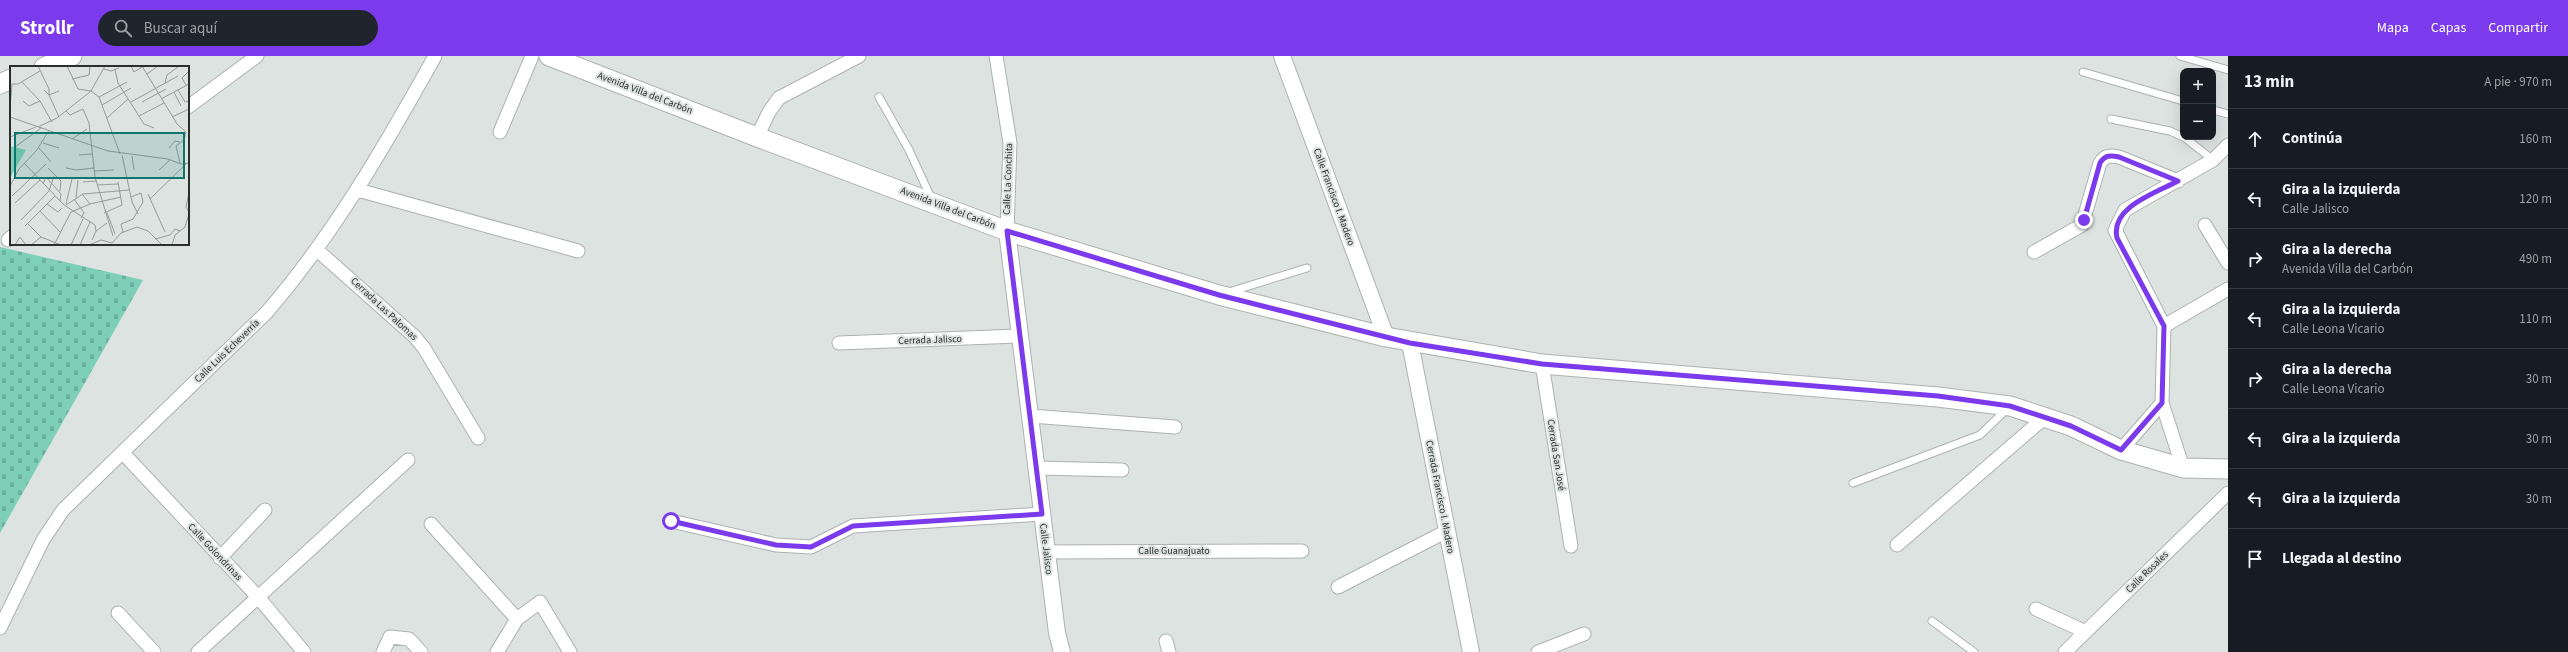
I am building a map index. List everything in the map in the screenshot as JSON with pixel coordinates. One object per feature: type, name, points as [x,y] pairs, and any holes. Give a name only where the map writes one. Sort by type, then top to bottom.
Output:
[{"type":"main road","points":[[47,66],[72,56]]},
{"type":"main road","name":"Avenida Villa del Carbón","points":[[549,56],[757,137],[1007,231],[1219,295],[1410,343],[1542,364],[1938,396],[2010,406],[2071,426],[2121,450],[2183,468],[2228,469]]},
{"type":"main road","points":[[0,84],[10,80]]},
{"type":"street","points":[[189,106],[257,56]]},
{"type":"street","name":"Calle Luis Echeverría","points":[[0,628],[52,525],[63,510],[124,453],[267,312],[317,250],[358,190],[435,56]]},
{"type":"street","points":[[500,132],[532,56]]},
{"type":"street","points":[[757,137],[769,112],[779,98],[859,56]]},
{"type":"street","name":"Calle La Conchita","points":[[996,56],[1010,143],[1007,231]]},
{"type":"street","name":"Calle Francisco I. Madero","points":[[1282,56],[1386,337]]},
{"type":"street","points":[[2183,468],[2162,403],[2164,326],[2117,238],[2116,230],[2125,210],[2213,160],[2228,145]]},
{"type":"street","points":[[2034,252],[2082,225],[2100,163],[2104,157],[2111,155],[2119,157],[2178,181]]},
{"type":"street","points":[[358,190],[578,251]]},
{"type":"street","points":[[2205,225],[2228,263]]},
{"type":"street","name":"Calle Jalisco","points":[[1007,231],[1031,416],[1035,468],[1057,633],[1062,652]]},
{"type":"street","name":"Cerrada Las Palomas","points":[[317,250],[415,337],[424,348],[478,438]]},
{"type":"street","points":[[2164,326],[2228,289]]},
{"type":"street","name":"Cerrada Jalisco","points":[[839,343],[1021,336]]},
{"type":"street","name":"Cerrada Francisco I. Madero","points":[[1410,343],[1471,652]]},
{"type":"street","name":"Cerrada San José","points":[[1542,364],[1571,546]]},
{"type":"street","points":[[2121,450],[2162,403]]},
{"type":"street","points":[[1031,416],[1175,426]]},
{"type":"street","points":[[1897,544],[2044,418]]},
{"type":"street","name":"Calle Golondrinas","points":[[124,453],[220,558],[258,597],[304,652]]},
{"type":"street","points":[[198,652],[408,460]]},
{"type":"street","points":[[1035,468],[1122,470]]},
{"type":"street","name":"Calle Rosales","points":[[2065,652],[2228,493]]},
{"type":"street","points":[[220,558],[265,510]]},
{"type":"street","points":[[671,521],[776,545],[811,547],[853,526],[1042,514]]},
{"type":"street","points":[[431,524],[517,619]]},
{"type":"street","points":[[1338,587],[1447,531]]},
{"type":"street","name":"Calle Guanajuato","points":[[1046,552],[1302,550]]},
{"type":"street","points":[[497,652],[517,619],[540,602],[570,652]]},
{"type":"street","points":[[2036,609],[2086,632]]},
{"type":"street","points":[[118,612],[154,652]]},
{"type":"street","points":[[1538,652],[1584,634]]},
{"type":"street","points":[[383,652],[390,637],[408,639],[421,652]]},
{"type":"lane","points":[[2180,56],[2228,70]]},
{"type":"lane","points":[[2083,72],[2180,100]]},
{"type":"lane","points":[[879,97],[909,150],[932,202]]},
{"type":"lane","points":[[2216,111],[2228,114]]},
{"type":"lane","points":[[2110,119],[2170,130],[2180,135]]},
{"type":"lane","points":[[2187,140],[2213,160]]},
{"type":"lane","points":[[1219,295],[1307,268]]},
{"type":"lane","points":[[1853,483],[1980,435],[2010,406]]},
{"type":"lane","points":[[1932,621],[1974,652]]},
{"type":"green space","points":[[0,247],[143,280],[0,533]]},
{"type":"route","points":[[671,521],[776,545],[811,547],[853,526],[1042,514],[1035,468],[1031,416],[1007,231],[1219,295],[1410,343],[1542,364],[1938,396],[2010,406],[2071,426],[2121,450],[2162,403],[2164,326],[2117,238],[2117,223],[2125,210],[2178,181],[2119,157],[2111,155],[2104,157],[2100,163],[2084,220]]}]
